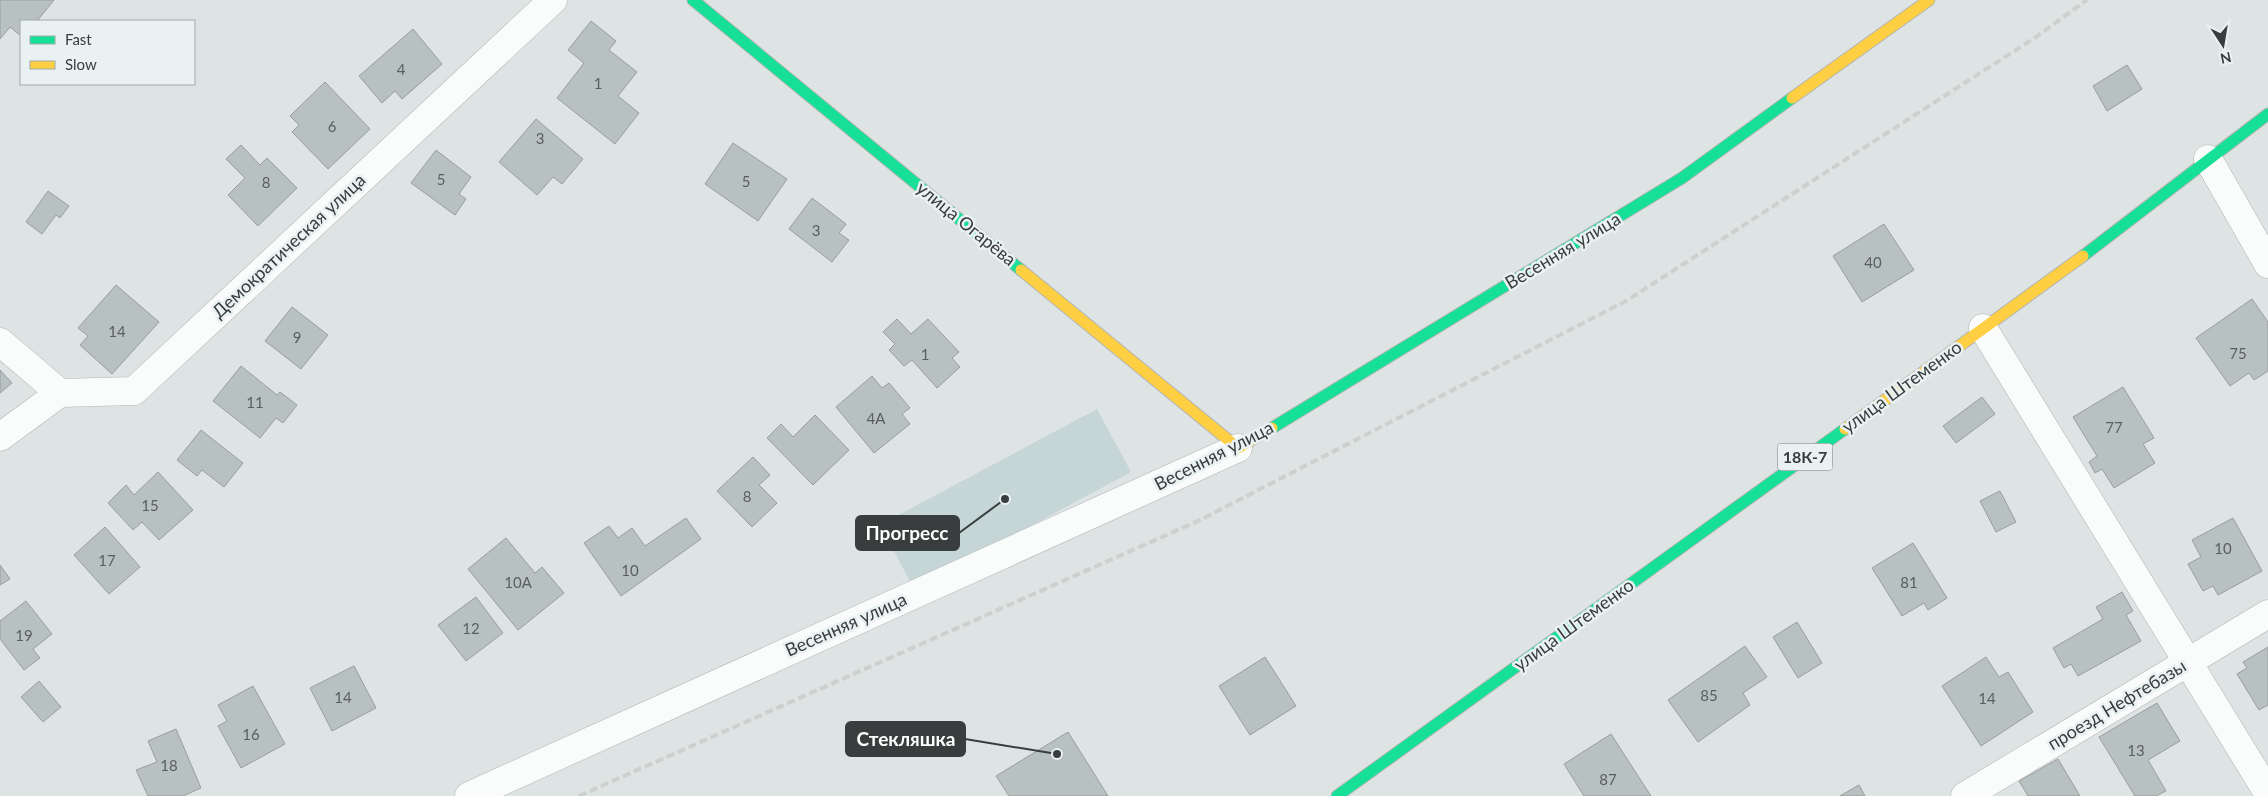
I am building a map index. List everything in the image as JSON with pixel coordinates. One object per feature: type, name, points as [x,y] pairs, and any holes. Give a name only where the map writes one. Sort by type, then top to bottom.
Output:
[{"type":"main road","name":"улица Огарёва","points":[[693,0],[1238,448]]},
{"type":"main road","name":"Весенняя улица","points":[[1238,448],[1682,178],[1929,0]]},
{"type":"main road","name":"улица Штеменко","points":[[1338,796],[2055,277],[2268,114]]},
{"type":"street","name":"Демократическая улица","points":[[60,393],[134,391],[553,0]]},
{"type":"street","points":[[2208,159],[2268,264]]},
{"type":"street","points":[[1983,328],[2268,793]]},
{"type":"street","points":[[0,342],[60,393],[0,437]]},
{"type":"street","name":"Весенняя улица","points":[[468,796],[1238,448]]},
{"type":"street","name":"проезд Нефтебазы","points":[[1965,796],[2268,614]]},
{"type":"shaded area","points":[[1097,409],[1131,472],[914,589],[880,525]]},
{"type":"building","points":[[0,0],[54,0],[38,20],[20,20],[20,35],[10,27],[0,39]]},
{"type":"building","points":[[591,21],[616,41],[609,50],[637,72],[618,96],[639,113],[615,144],[557,98],[584,63],[568,50]]},
{"type":"building","points":[[413,29],[442,64],[402,99],[395,91],[382,103],[359,76]]},
{"type":"building","points":[[2127,65],[2142,89],[2107,111],[2093,86]]},
{"type":"building","points":[[325,82],[370,129],[328,169],[292,132],[299,125],[290,116]]},
{"type":"building","points":[[536,119],[583,159],[562,184],[553,177],[537,195],[499,162]]},
{"type":"building","points":[[733,143],[787,179],[758,221],[705,184]]},
{"type":"building","points":[[241,145],[260,165],[267,158],[297,188],[258,226],[228,195],[245,178],[226,159]]},
{"type":"building","points":[[436,150],[471,177],[459,194],[466,199],[455,215],[411,183]]},
{"type":"building","points":[[48,191],[69,206],[60,218],[56,215],[42,234],[26,222]]},
{"type":"building","points":[[812,198],[846,224],[839,233],[849,240],[832,262],[789,229]]},
{"type":"building","points":[[1884,224],[1914,270],[1862,302],[1833,256]]},
{"type":"building","points":[[116,285],[159,322],[112,374],[80,345],[88,336],[78,328]]},
{"type":"building","points":[[2252,299],[2268,322],[2268,371],[2254,380],[2249,373],[2230,386],[2196,338]]},
{"type":"building","points":[[292,307],[328,335],[301,369],[265,341]]},
{"type":"building","points":[[897,319],[911,334],[928,319],[959,352],[952,358],[960,367],[937,388],[912,360],[904,366],[889,350],[895,344],[883,332]]},
{"type":"building","points":[[241,366],[277,395],[280,392],[297,405],[283,423],[276,418],[260,438],[213,401]]},
{"type":"building","points":[[0,370],[12,383],[0,393]]},
{"type":"building","points":[[872,376],[882,388],[889,383],[910,408],[902,414],[910,424],[874,453],[836,407]]},
{"type":"building","points":[[2123,387],[2154,438],[2143,444],[2155,463],[2114,488],[2102,469],[2095,473],[2089,462],[2097,456],[2073,417]]},
{"type":"building","points":[[1982,397],[1995,414],[1956,443],[1943,426]]},
{"type":"building","points":[[815,415],[849,450],[813,485],[767,438],[781,424],[793,437]]},
{"type":"building","points":[[201,430],[243,463],[224,487],[202,470],[197,476],[177,460]]},
{"type":"building","points":[[753,457],[770,475],[759,485],[777,503],[752,527],[717,491]]},
{"type":"building","points":[[158,472],[193,510],[159,540],[142,522],[133,530],[108,503],[126,485],[134,495]]},
{"type":"building","points":[[2000,491],[2016,522],[1996,532],[1980,501]]},
{"type":"building","points":[[686,518],[701,539],[621,596],[584,543],[609,526],[618,538],[632,528],[645,546]]},
{"type":"building","points":[[2233,518],[2262,571],[2218,595],[2213,586],[2203,591],[2188,564],[2201,557],[2192,540]]},
{"type":"building","points":[[105,527],[140,567],[109,594],[74,555]]},
{"type":"building","points":[[506,538],[535,573],[542,567],[564,593],[518,630],[468,569]]},
{"type":"building","points":[[1913,543],[1947,598],[1928,610],[1924,603],[1902,616],[1872,568]]},
{"type":"building","points":[[0,565],[10,579],[0,585]]},
{"type":"building","points":[[2122,592],[2133,611],[2126,615],[2141,641],[2078,676],[2071,664],[2064,668],[2053,648],[2103,619],[2096,607]]},
{"type":"building","points":[[476,597],[503,633],[466,661],[438,625]]},
{"type":"building","points":[[26,601],[52,634],[33,649],[40,658],[24,670],[0,639],[0,621]]},
{"type":"building","points":[[1797,622],[1822,663],[1798,678],[1773,637]]},
{"type":"building","points":[[1745,646],[1767,677],[1743,693],[1750,705],[1698,742],[1668,700]]},
{"type":"building","points":[[2268,647],[2268,705],[2259,710],[2237,674],[2247,668],[2243,662]]},
{"type":"building","points":[[1265,657],[1296,706],[1250,735],[1219,686]]},
{"type":"building","points":[[1986,657],[1999,677],[2008,672],[2033,712],[1981,746],[1942,686]]},
{"type":"building","points":[[354,666],[376,708],[332,731],[310,688]]},
{"type":"building","points":[[39,681],[61,707],[43,722],[21,697]]},
{"type":"building","points":[[253,686],[285,744],[241,768],[218,726],[227,721],[218,705]]},
{"type":"building","points":[[2157,703],[2180,741],[2148,760],[2166,791],[2156,796],[2135,796],[2099,737]]},
{"type":"building","points":[[176,729],[201,788],[183,796],[148,796],[136,770],[157,762],[148,741]]},
{"type":"building","points":[[1068,732],[1108,796],[1009,796],[996,776]]},
{"type":"building","points":[[1611,734],[1651,796],[1584,796],[1564,764]]},
{"type":"building","points":[[2058,759],[2080,796],[2028,796],[2019,781]]},
{"type":"building","points":[[1859,785],[1865,796],[1840,796]]},
{"type":"railway","points":[[579,796],[1198,521],[1626,301],[2036,37],[2087,0]]},
{"type":"traffic: fast","points":[[693,0],[1021,270]]},
{"type":"traffic: fast","points":[[1272,428],[1682,178],[1792,98]]},
{"type":"traffic: fast","points":[[2083,256],[2268,114]]},
{"type":"traffic: fast","points":[[1337,796],[1845,429]]},
{"type":"traffic: slow","points":[[1792,98],[1929,0]]},
{"type":"traffic: slow","points":[[1845,429],[2083,256]]},
{"type":"traffic: slow","points":[[1021,270],[1238,448],[1272,428]]},
{"type":"place","name":"Прогресс","points":[[1005,499]]},
{"type":"place","name":"Стекляшка","points":[[1057,754]]}]
